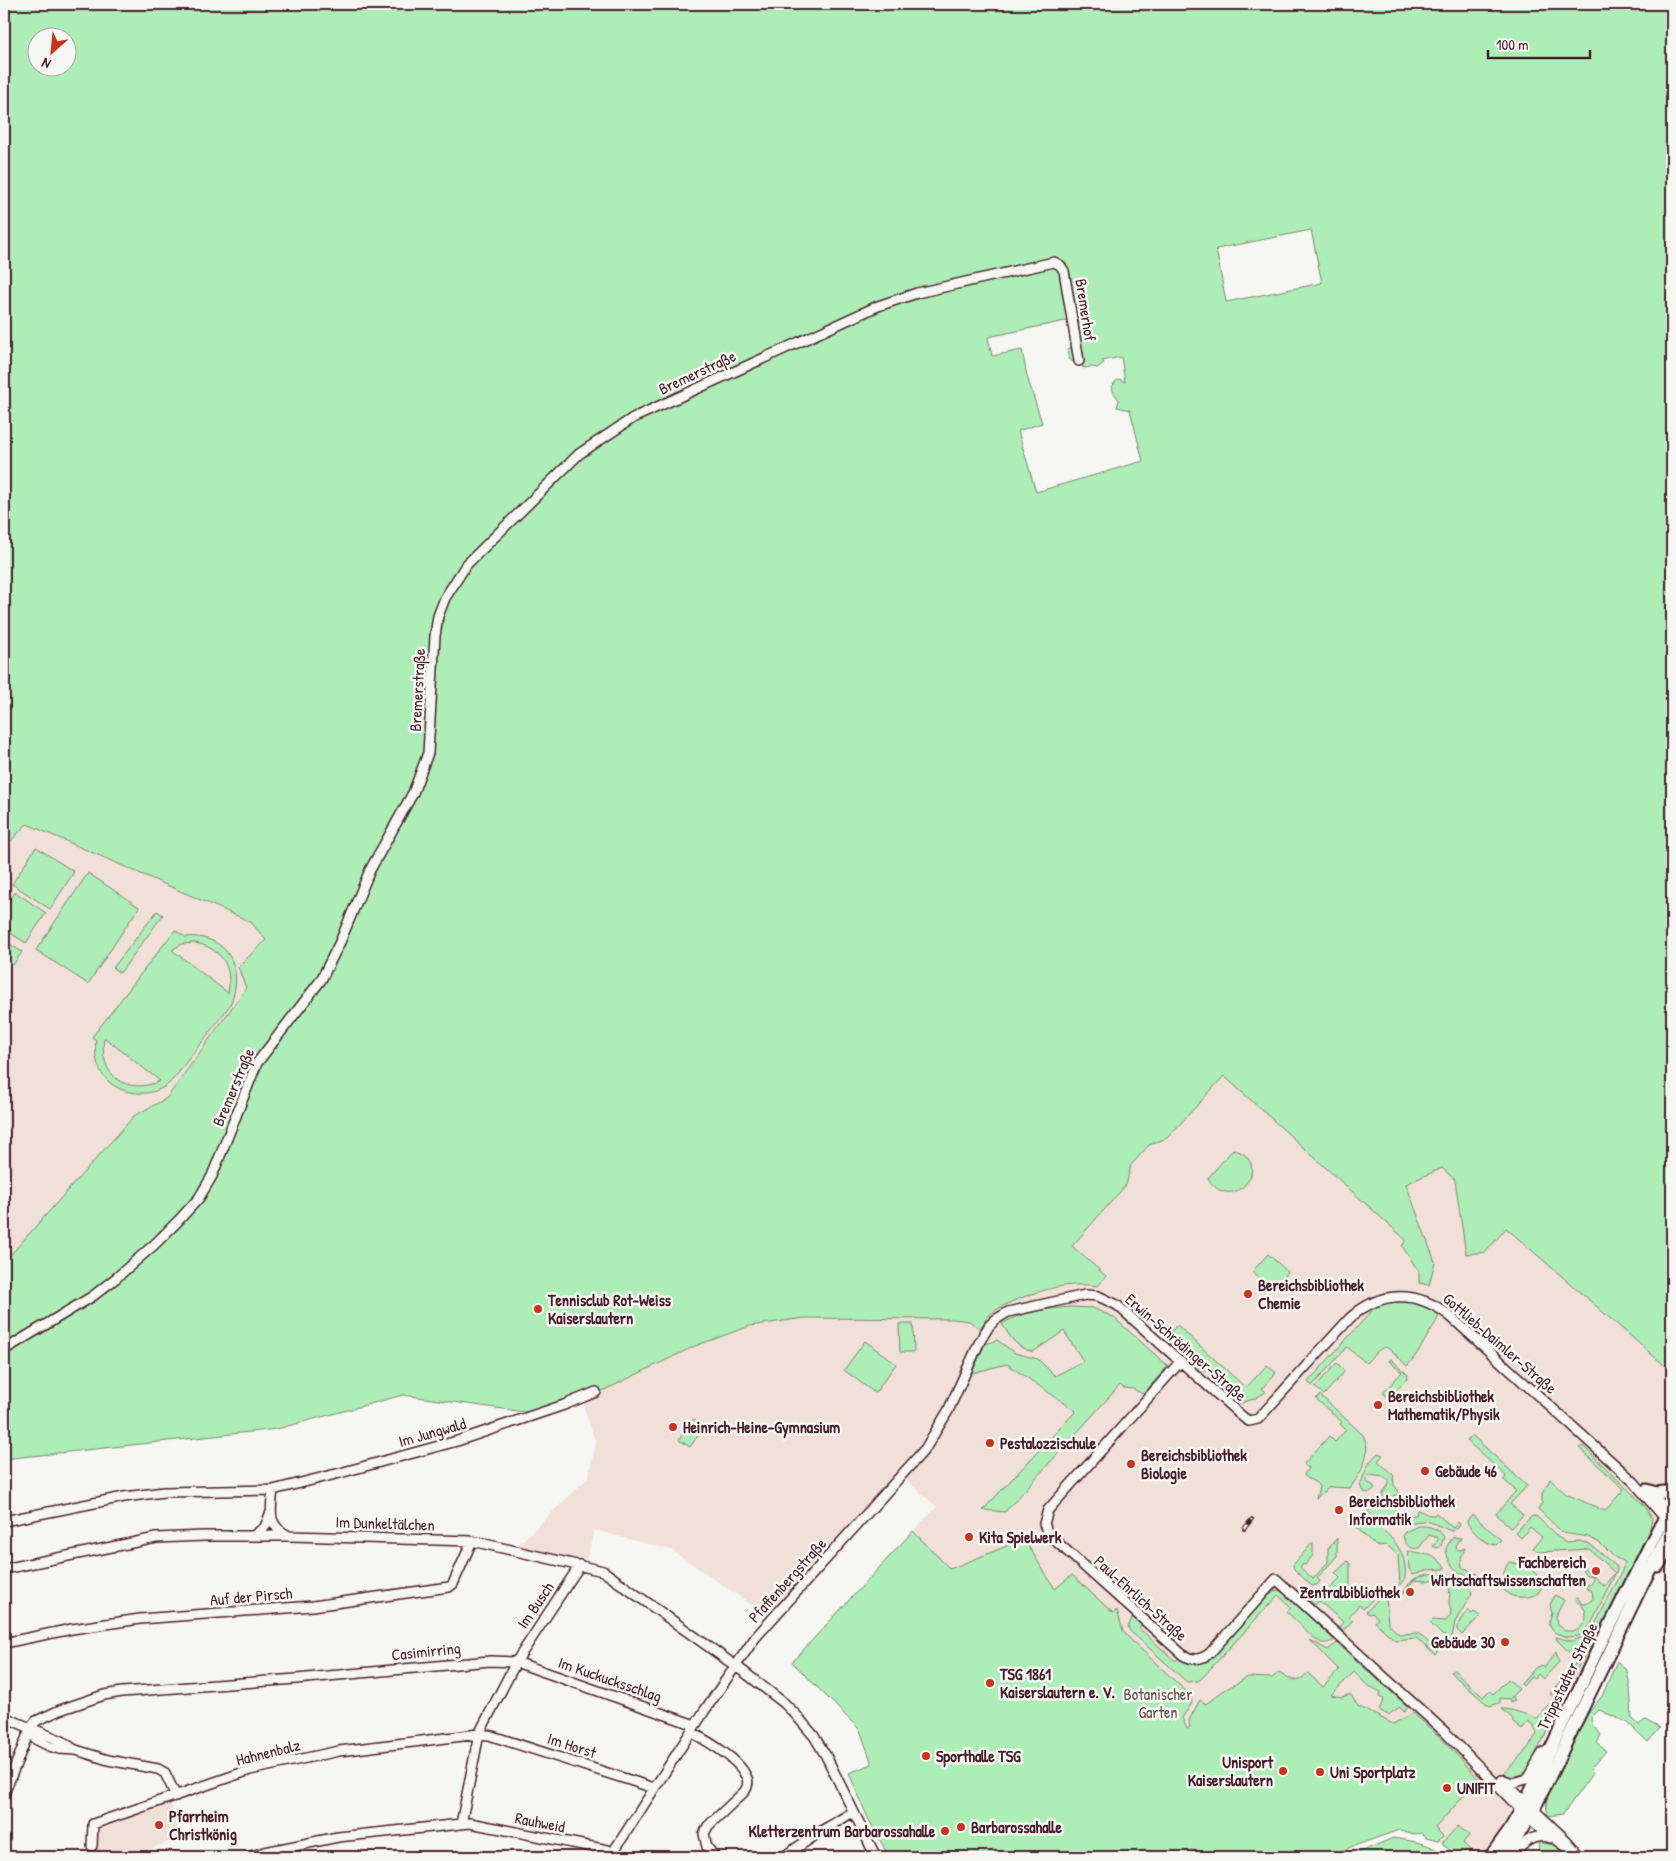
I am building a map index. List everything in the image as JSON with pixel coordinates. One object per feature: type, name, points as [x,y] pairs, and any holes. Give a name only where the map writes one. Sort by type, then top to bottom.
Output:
[{"type":"main road","points":[[1647,1490],[1657,1493],[1672,1490]]},
{"type":"main road","name":"Trippstadter Straße","points":[[1503,1857],[1642,1585],[1670,1516]]},
{"type":"main road","name":"Trippstadter Straße","points":[[1490,1857],[1528,1810],[1551,1748],[1597,1651],[1670,1516]]},
{"type":"main road","points":[[1642,1585],[1651,1580],[1665,1555],[1672,1551]]},
{"type":"street","name":"Bremerstraße","points":[[4,1350],[86,1300],[116,1278],[178,1221],[199,1198],[212,1176],[257,1063],[265,1050],[321,980],[340,942],[370,870],[413,793],[428,753],[434,636],[438,616],[445,598],[466,565],[579,454],[634,418],[878,306],[917,293],[1054,262],[1060,264]]},
{"type":"street","name":"Bremerhof","points":[[1060,264],[1065,275],[1079,361]]},
{"type":"street","name":"Erwin-Schrödinger-Straße","points":[[988,1326],[1008,1312],[1085,1294],[1098,1296],[1117,1305],[1244,1418],[1249,1420]]},
{"type":"street","name":"Gottlieb-Daimler-Straße","points":[[1249,1420],[1258,1419],[1356,1312],[1379,1300],[1397,1296],[1411,1297],[1428,1301],[1439,1307],[1670,1516]]},
{"type":"street","name":"Pfaffenbergstraße","points":[[611,1855],[693,1728],[755,1638],[925,1449],[940,1427],[988,1326]]},
{"type":"street","name":"Paul-Ehrlich-Straße","points":[[1181,1362],[1048,1510],[1044,1517],[1046,1529],[1056,1541],[1187,1658],[1197,1660],[1210,1653],[1276,1579],[1446,1733],[1487,1775],[1528,1810]]},
{"type":"street","name":"Im Jungwald","points":[[4,1521],[124,1496],[164,1492],[274,1490],[457,1441],[564,1405],[596,1392]]},
{"type":"street","name":"Gottlieb-Daimler-Straße","points":[[1634,1482],[1647,1490],[1670,1516]]},
{"type":"street","points":[[253,1536],[265,1527],[270,1514],[274,1490]]},
{"type":"street","points":[[270,1514],[277,1528],[290,1536]]},
{"type":"street","name":"Im Dunkeltälchen","points":[[4,1569],[148,1539],[204,1536],[290,1536],[472,1541],[603,1571],[736,1666],[784,1703],[814,1736],[826,1756],[876,1857]]},
{"type":"street","name":"Auf der Pirsch","points":[[4,1644],[72,1629],[140,1619],[313,1606],[449,1587],[453,1584],[472,1541]]},
{"type":"street","name":"Im Busch","points":[[516,1662],[580,1565]]},
{"type":"street","name":"Casimirring","points":[[30,1729],[36,1721],[60,1710],[104,1695],[122,1692],[305,1678],[465,1662],[516,1662]]},
{"type":"street","points":[[248,1857],[346,1836],[461,1824],[479,1734],[516,1662]]},
{"type":"street","name":"Im Kuckucksschlag","points":[[516,1662],[693,1728],[730,1758],[747,1777],[748,1786],[746,1791],[708,1826],[704,1834],[707,1847],[715,1857]]},
{"type":"street","points":[[4,1717],[62,1741],[76,1750],[108,1760],[158,1769],[165,1773],[176,1796]]},
{"type":"street","points":[[4,1794],[30,1729]]},
{"type":"street","name":"Im Horst","points":[[479,1734],[489,1734],[654,1788]]},
{"type":"street","name":"Hahnenbalz","points":[[92,1846],[93,1824],[250,1770],[315,1755],[479,1734]]},
{"type":"street","name":"Paul-Ehrlich-Straße","points":[[1487,1775],[1512,1783],[1527,1779],[1542,1754],[1551,1748]]},
{"type":"street","name":"Paul-Ehrlich-Straße","points":[[1502,1780],[1528,1810]]},
{"type":"street","points":[[1528,1810],[1556,1840],[1580,1857]]},
{"type":"street","points":[[1528,1810],[1566,1840],[1580,1857]]},
{"type":"street","points":[[783,1857],[853,1812]]},
{"type":"street","name":"Rauhweid","points":[[461,1824],[470,1824],[608,1850],[611,1855]]},
{"type":"street","points":[[1512,1857],[1525,1842],[1534,1837],[1541,1836],[1556,1840]]},
{"type":"shaded area","points":[[26,824],[251,922],[266,940],[238,967],[246,988],[167,1098],[134,1116],[4,1262],[4,850]]},
{"type":"shaded area","points":[[1224,1075],[1406,1240],[1402,1246],[1419,1272],[1435,1262],[1406,1184],[1442,1167],[1455,1180],[1466,1254],[1486,1251],[1506,1228],[1672,1372],[1672,1492],[1658,1516],[1500,1831],[1480,1857],[1457,1857],[1442,1843],[1426,1838],[1421,1833],[1415,1834],[1399,1830],[1351,1847],[1330,1857],[1151,1747],[1024,1539],[950,1569],[913,1531],[937,1507],[898,1473],[770,1617],[671,1550],[594,1530],[586,1562],[517,1546],[588,1478],[596,1443],[582,1401],[695,1346],[751,1326],[804,1318],[954,1319],[969,1321],[986,1319],[994,1311],[1007,1303],[1026,1296],[1074,1284],[1099,1286],[1106,1276],[1071,1247],[1126,1185],[1131,1165],[1149,1144],[1167,1138]]},
{"type":"shaded area","points":[[169,1801],[182,1837],[128,1857],[95,1857],[97,1828]]},
{"type":"green space","points":[[4,4],[1672,4],[1672,1372],[1506,1228],[1486,1252],[1466,1254],[1455,1180],[1442,1168],[1406,1184],[1435,1262],[1429,1285],[1419,1283],[1419,1272],[1402,1246],[1406,1240],[1224,1076],[1167,1138],[1149,1145],[1131,1165],[1126,1185],[1072,1246],[1106,1276],[1098,1286],[1066,1286],[1027,1296],[992,1313],[980,1329],[969,1321],[954,1319],[804,1318],[750,1326],[695,1346],[582,1401],[532,1413],[403,1395],[277,1429],[4,1459],[4,1262],[134,1116],[167,1098],[246,988],[238,967],[266,940],[251,922],[27,824],[4,850]],"holes":[[[1311,230],[1322,283],[1226,302],[1216,249]],[[1070,320],[1074,345],[1068,349],[1069,359],[1078,365],[1082,364],[1083,368],[1097,368],[1104,363],[1102,361],[1121,357],[1125,382],[1119,379],[1112,387],[1119,400],[1117,407],[1130,410],[1143,461],[1036,492],[1018,431],[1042,423],[1027,376],[1022,350],[992,356],[988,337]]]},
{"type":"green space","points":[[36,847],[74,872],[50,909],[12,884]]},
{"type":"green space","points":[[88,873],[139,907],[88,984],[36,950]]},
{"type":"green space","points":[[15,892],[46,913],[26,943],[4,929],[4,910]]},
{"type":"green space","points":[[157,911],[163,915],[120,973],[113,968]]},
{"type":"green space","points":[[175,930],[185,937],[200,937],[212,941],[222,947],[229,956],[234,966],[236,978],[230,1005],[177,1075],[164,1087],[152,1092],[138,1093],[125,1091],[113,1085],[104,1076],[98,1065],[96,1040],[92,1037]],"holes":[[[195,943],[212,949],[223,960],[229,974],[228,993],[172,950],[182,944]],[[105,1038],[160,1081],[136,1086],[126,1084],[117,1079],[110,1072],[105,1062],[103,1051]]]},
{"type":"green space","points":[[4,940],[22,952],[13,965],[4,959]]},
{"type":"green space","points":[[1233,1149],[1246,1156],[1251,1165],[1251,1175],[1246,1184],[1238,1190],[1228,1192],[1218,1189],[1208,1178]]},
{"type":"green space","points":[[1268,1254],[1288,1272],[1272,1290],[1252,1272]]},
{"type":"green space","points":[[1400,1300],[1421,1305],[1439,1314],[1420,1349],[1407,1366],[1390,1349],[1383,1348],[1379,1350],[1366,1363],[1347,1347],[1312,1386],[1308,1382],[1376,1306]]},
{"type":"green space","points":[[1071,1307],[1093,1308],[1113,1317],[1168,1366],[1143,1394],[1120,1385],[1005,1512],[983,1510],[1076,1411],[1007,1364],[972,1373],[985,1344],[997,1340],[1015,1353],[1038,1359],[1055,1376],[1083,1361],[1064,1331],[1033,1352],[1018,1345],[1002,1324],[1027,1313]]},
{"type":"green space","points":[[899,1324],[913,1324],[914,1352],[900,1352]]},
{"type":"green space","points":[[1177,1325],[1246,1388],[1267,1365],[1276,1373],[1262,1388],[1266,1392],[1254,1399],[1237,1404],[1212,1372],[1202,1371],[1166,1338]]},
{"type":"green space","points":[[981,1329],[965,1365],[977,1335]]},
{"type":"green space","points":[[865,1341],[896,1364],[875,1393],[844,1370]]},
{"type":"green space","points":[[1391,1359],[1408,1375],[1407,1379],[1389,1398],[1383,1393],[1402,1372],[1389,1361]]},
{"type":"green space","points":[[1337,1363],[1345,1371],[1324,1395],[1315,1387]]},
{"type":"green space","points":[[1320,1395],[1363,1435],[1367,1448],[1362,1470],[1350,1488],[1330,1487],[1316,1498],[1319,1487],[1304,1475],[1308,1468],[1304,1464],[1329,1436],[1335,1442],[1346,1430],[1340,1424],[1342,1422],[1316,1399]]},
{"type":"green space","points":[[693,1419],[704,1427],[690,1447],[679,1440]]},
{"type":"green space","points":[[1472,1435],[1527,1486],[1510,1504],[1523,1515],[1511,1528],[1496,1514],[1516,1491],[1504,1480],[1506,1476],[1467,1441]]},
{"type":"green space","points":[[1583,1446],[1645,1506],[1652,1518],[1650,1528],[1591,1648],[1581,1661],[1528,1770],[1516,1776],[1510,1776],[1503,1774],[1528,1748],[1537,1734],[1534,1726],[1528,1721],[1522,1730],[1512,1722],[1514,1720],[1502,1709],[1520,1712],[1537,1719],[1555,1698],[1550,1694],[1573,1667],[1621,1574],[1624,1562],[1613,1556],[1600,1543],[1588,1537],[1563,1533],[1538,1509],[1542,1503],[1542,1494],[1550,1479],[1566,1494],[1605,1511],[1624,1489],[1579,1448]]},
{"type":"green space","points":[[1378,1453],[1383,1455],[1378,1461],[1394,1476],[1394,1485],[1398,1490],[1399,1494],[1393,1496],[1394,1509],[1402,1516],[1416,1515],[1417,1510],[1430,1515],[1436,1513],[1453,1528],[1458,1522],[1460,1524],[1458,1528],[1451,1531],[1425,1521],[1389,1524],[1374,1520],[1369,1514],[1367,1504],[1374,1499],[1376,1507],[1385,1506],[1386,1503],[1382,1494],[1389,1484],[1389,1480],[1370,1475],[1367,1478],[1367,1482],[1374,1486],[1375,1489],[1370,1493],[1363,1492],[1360,1485],[1369,1463]]},
{"type":"green space","points":[[1472,1514],[1501,1540],[1496,1545],[1483,1540],[1471,1529],[1467,1521]]},
{"type":"green space","points":[[1532,1516],[1536,1516],[1559,1538],[1566,1542],[1579,1541],[1590,1544],[1617,1567],[1617,1570],[1589,1628],[1579,1636],[1566,1637],[1554,1632],[1551,1628],[1549,1623],[1552,1613],[1550,1605],[1555,1595],[1564,1600],[1556,1616],[1557,1625],[1565,1631],[1576,1631],[1583,1624],[1586,1615],[1583,1607],[1575,1599],[1578,1598],[1582,1604],[1586,1604],[1593,1599],[1592,1591],[1586,1588],[1587,1585],[1592,1583],[1593,1578],[1591,1575],[1586,1575],[1581,1567],[1582,1566],[1604,1586],[1615,1573],[1589,1549],[1538,1552],[1533,1548],[1542,1537],[1530,1527],[1521,1538],[1515,1532]]},
{"type":"green space","points":[[1353,1520],[1371,1524],[1380,1529],[1388,1534],[1400,1549],[1405,1567],[1405,1578],[1400,1586],[1398,1555],[1387,1545],[1376,1546],[1349,1521]]},
{"type":"green space","points":[[1418,1526],[1429,1527],[1439,1531],[1444,1537],[1441,1546],[1437,1548],[1433,1546],[1438,1540],[1437,1537],[1429,1535],[1419,1548],[1408,1546],[1403,1535],[1405,1532]]},
{"type":"green space","name":"Botanischer Garten","points":[[913,1531],[950,1569],[1024,1539],[1055,1589],[1072,1575],[1113,1613],[1117,1610],[1123,1631],[1128,1637],[1191,1696],[1192,1703],[1182,1718],[1187,1729],[1190,1727],[1189,1720],[1200,1700],[1206,1704],[1223,1691],[1248,1677],[1272,1678],[1279,1672],[1290,1679],[1297,1680],[1308,1673],[1323,1687],[1339,1670],[1310,1640],[1328,1650],[1337,1643],[1408,1707],[1404,1712],[1400,1707],[1388,1715],[1379,1710],[1384,1699],[1379,1697],[1381,1692],[1367,1685],[1354,1672],[1331,1695],[1342,1697],[1350,1694],[1358,1706],[1393,1724],[1413,1713],[1444,1741],[1479,1779],[1435,1828],[1443,1836],[1438,1841],[1426,1838],[1421,1833],[1415,1834],[1399,1830],[1351,1847],[1330,1857],[889,1857],[867,1816],[849,1773],[872,1764],[860,1730],[792,1662]]},
{"type":"green space","points":[[1454,1537],[1461,1538],[1455,1546],[1456,1549],[1465,1548],[1461,1558],[1462,1567],[1477,1574],[1465,1575],[1452,1566],[1446,1549],[1450,1540]]},
{"type":"green space","points":[[1337,1538],[1337,1556],[1317,1578],[1320,1581],[1317,1585],[1312,1586],[1294,1569],[1293,1565],[1313,1542],[1313,1555],[1305,1565],[1303,1564],[1300,1567],[1313,1579],[1328,1562],[1328,1549]]},
{"type":"green space","points":[[1408,1551],[1430,1554],[1439,1560],[1445,1569],[1426,1570],[1413,1574],[1409,1569]]},
{"type":"green space","points":[[1348,1561],[1350,1563],[1350,1586],[1362,1596],[1374,1594],[1376,1596],[1363,1609],[1359,1605],[1349,1616],[1353,1620],[1343,1631],[1339,1627],[1343,1622],[1319,1601],[1315,1605],[1310,1601],[1315,1595],[1320,1599],[1340,1578],[1335,1573]]},
{"type":"green space","points":[[1509,1562],[1532,1570],[1539,1577],[1542,1582],[1537,1594],[1518,1597],[1506,1592],[1502,1582]]},
{"type":"green space","points":[[1427,1574],[1454,1575],[1463,1579],[1470,1587],[1472,1593],[1455,1622],[1451,1642],[1448,1645],[1445,1643],[1448,1638],[1445,1635],[1443,1636],[1430,1623],[1433,1620],[1446,1621],[1451,1614],[1450,1590],[1438,1579],[1414,1580],[1404,1594],[1406,1588],[1413,1580]]},
{"type":"green space","points":[[1273,1591],[1283,1592],[1334,1640],[1322,1643],[1314,1638],[1287,1612],[1291,1607],[1278,1595],[1201,1679],[1187,1682],[1130,1631],[1128,1627],[1133,1616],[1142,1625],[1139,1628],[1175,1661],[1179,1658],[1194,1664],[1200,1663],[1208,1660]]},
{"type":"green space","points":[[1381,1596],[1386,1596],[1388,1624],[1399,1634],[1418,1633],[1438,1651],[1435,1655],[1416,1638],[1395,1640],[1375,1622],[1378,1618],[1372,1613],[1366,1612]]},
{"type":"green space","points":[[1468,1610],[1472,1614],[1474,1612],[1480,1616],[1462,1635],[1457,1630],[1457,1627]]},
{"type":"green space","points":[[1586,1636],[1574,1657],[1556,1637],[1571,1641]]},
{"type":"green space","points":[[1556,1652],[1559,1662],[1543,1679],[1538,1674],[1534,1679],[1531,1677],[1523,1686],[1521,1684],[1536,1667],[1541,1666],[1544,1668]]},
{"type":"green space","points":[[1617,1661],[1627,1671],[1632,1718],[1639,1725],[1645,1720],[1660,1728],[1648,1742],[1628,1723],[1599,1710],[1591,1718],[1592,1725],[1601,1735],[1597,1743],[1606,1751],[1591,1768],[1592,1774],[1563,1814],[1548,1816],[1546,1804],[1549,1793],[1587,1715],[1602,1696]]},
{"type":"green space","points":[[1454,1670],[1483,1697],[1489,1691],[1493,1694],[1508,1679],[1519,1689],[1511,1697],[1515,1701],[1510,1703],[1510,1699],[1500,1698],[1500,1703],[1489,1706],[1450,1672]]},
{"type":"green space","points":[[1458,1826],[1469,1835],[1463,1843],[1471,1851],[1473,1857],[1457,1857],[1442,1843]]},
{"type":"green space","points":[[1393,1838],[1428,1846],[1441,1852],[1446,1857],[1348,1857]]},
{"type":"green space","points":[[1538,1842],[1558,1846],[1570,1857],[1542,1857],[1539,1854]]},
{"type":"waterway","points":[[1668,57],[1672,56]]},
{"type":"railway","points":[[1244,1529],[1252,1519]]},
{"type":"place","name":"Bereichsbibliothek Chemie","points":[[1248,1294]]},
{"type":"place","name":"Tennisclub Rot-Weiss Kaiserslautern","points":[[538,1309]]},
{"type":"place","name":"Bereichsbibliothek Mathematik/Physik","points":[[1378,1405]]},
{"type":"place","name":"Heinrich-Heine-Gymnasium","points":[[673,1427]]},
{"type":"place","name":"Pestalozzischule","points":[[990,1443]]},
{"type":"place","name":"Bereichsbibliothek Biologie","points":[[1131,1464]]},
{"type":"place","name":"Gebäude 46","points":[[1425,1471]]},
{"type":"place","name":"Bereichsbibliothek Informatik","points":[[1339,1510]]},
{"type":"place","name":"Kita Spielwerk","points":[[969,1537]]},
{"type":"place","name":"Fachbereich Wirtschaftswissenschaften","points":[[1596,1571]]},
{"type":"place","name":"Zentralbibliothek","points":[[1410,1592]]},
{"type":"place","name":"Gebäude 30","points":[[1505,1642]]},
{"type":"place","name":"TSG 1861 Kaiserslautern e. V.","points":[[990,1683]]},
{"type":"place","name":"Sporthalle TSG","points":[[926,1756]]},
{"type":"place","name":"Unisport Kaiserslautern","points":[[1283,1771]]},
{"type":"place","name":"Uni Sportplatz","points":[[1320,1772]]},
{"type":"place","name":"UNIFIT","points":[[1447,1788]]},
{"type":"place","name":"Pfarrheim Christkönig","points":[[159,1825]]},
{"type":"place","name":"Barbarossahalle","points":[[961,1827]]},
{"type":"place","name":"Kletterzentrum Barbarossahalle","points":[[945,1831]]}]
